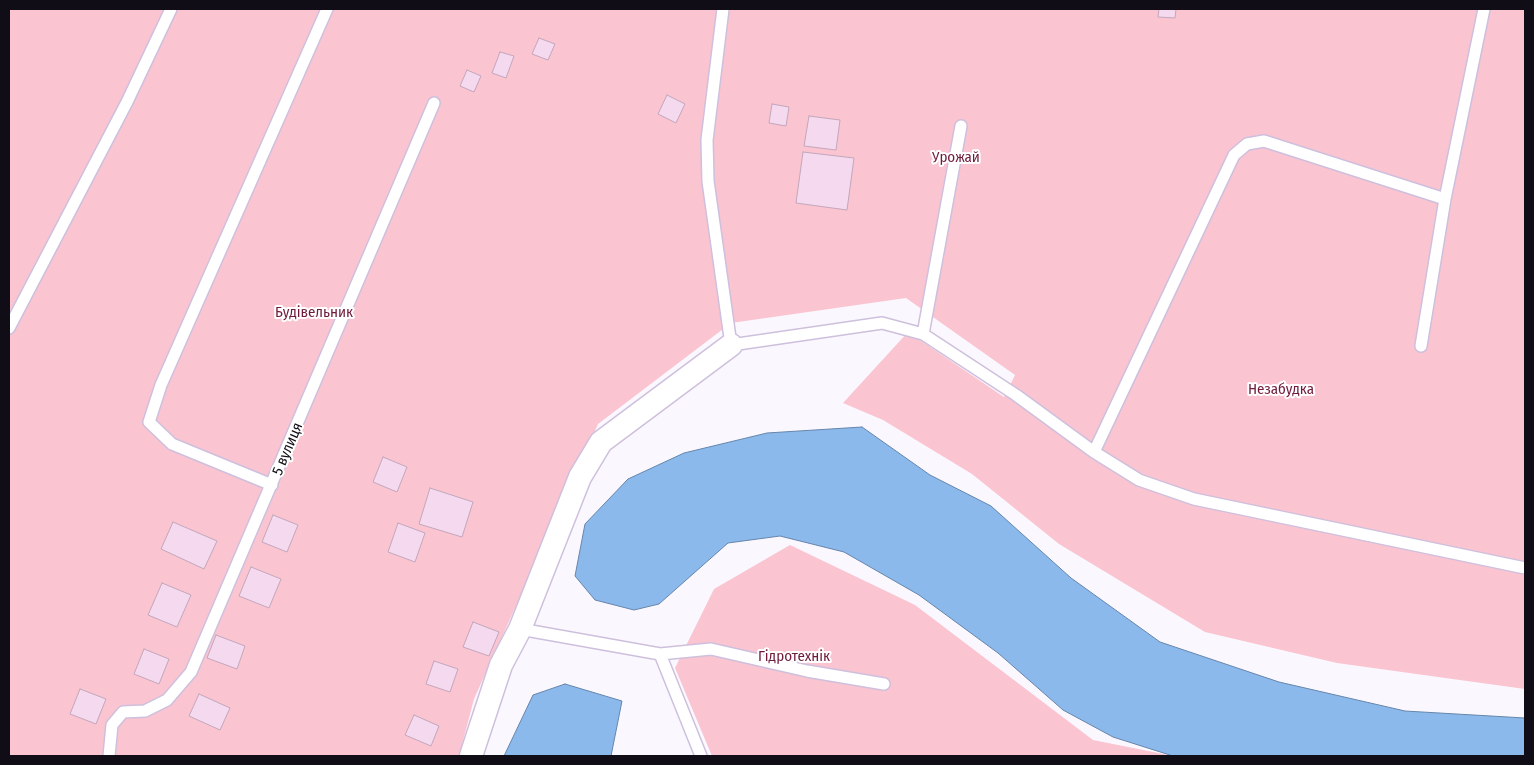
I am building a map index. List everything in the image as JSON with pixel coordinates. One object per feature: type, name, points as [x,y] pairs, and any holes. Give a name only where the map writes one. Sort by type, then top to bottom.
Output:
[{"type":"street","points":[[471,756],[501,665],[520,629],[580,477],[601,442],[731,345]]},
{"type":"lane","points":[[9,328],[127,102],[171,9]]},
{"type":"lane","points":[[272,485],[172,444],[148,422],[161,385],[327,9]]},
{"type":"lane","points":[[723,9],[707,140],[708,181],[731,345],[882,323],[923,334],[1016,396],[1094,452],[1139,480],[1194,499],[1525,568]]},
{"type":"lane","points":[[1420,346],[1445,199],[1484,9]]},
{"type":"lane","name":"5 вулиця","points":[[109,756],[112,725],[123,712],[145,711],[166,700],[191,672],[434,103]]},
{"type":"lane","points":[[923,334],[962,126]]},
{"type":"lane","points":[[1094,452],[1234,154],[1247,144],[1264,141],[1445,199]]},
{"type":"lane","points":[[520,629],[660,654],[711,649],[807,671],[884,684]]},
{"type":"lane","points":[[660,654],[701,756]]},
{"type":"green space","points":[[9,9],[1525,9],[1525,689],[1337,663],[1205,632],[1059,544],[972,474],[883,420],[843,403],[908,332],[1004,397],[1015,375],[906,298],[731,323],[598,424],[474,699],[459,756],[9,756]]},
{"type":"green space","name":"Гідротехнік","points":[[790,545],[915,605],[1093,740],[1173,756],[712,756],[675,668],[714,589]]},
{"type":"water","points":[[862,427],[930,475],[991,506],[1071,578],[1160,642],[1279,682],[1405,711],[1525,718],[1525,756],[1173,756],[1113,737],[1063,710],[998,653],[919,595],[844,552],[780,536],[728,543],[659,604],[634,610],[595,600],[575,576],[585,524],[628,479],[684,453],[767,433]]},
{"type":"water","points":[[565,684],[622,701],[611,756],[504,756],[533,695]]},
{"type":"building","points":[[1159,9],[1176,9],[1175,18],[1158,17]]},
{"type":"building","points":[[539,38],[555,44],[548,60],[532,54]]},
{"type":"building","points":[[500,52],[514,56],[506,78],[492,73]]},
{"type":"building","points":[[467,70],[481,76],[474,92],[460,86]]},
{"type":"building","points":[[667,95],[685,104],[676,123],[658,114]]},
{"type":"building","points":[[772,104],[789,107],[786,126],[769,123]]},
{"type":"building","points":[[809,116],[840,120],[836,150],[804,146]]},
{"type":"building","points":[[803,152],[854,158],[847,210],[796,203]]},
{"type":"building","points":[[383,457],[407,467],[397,492],[373,482]]},
{"type":"building","points":[[430,488],[473,502],[462,537],[419,524]]},
{"type":"building","points":[[273,515],[298,525],[287,552],[262,542]]},
{"type":"building","points":[[173,522],[217,541],[204,569],[161,549]]},
{"type":"building","points":[[398,523],[425,533],[415,562],[388,552]]},
{"type":"building","points":[[251,567],[281,579],[269,608],[239,596]]},
{"type":"building","points":[[162,583],[191,595],[177,627],[148,615]]},
{"type":"building","points":[[473,622],[499,632],[489,656],[463,647]]},
{"type":"building","points":[[216,635],[245,646],[237,669],[207,658]]},
{"type":"building","points":[[144,649],[169,659],[159,684],[134,674]]},
{"type":"building","points":[[434,661],[458,669],[450,692],[426,684]]},
{"type":"building","points":[[80,689],[106,699],[96,724],[70,714]]},
{"type":"building","points":[[199,694],[230,708],[220,730],[189,716]]},
{"type":"building","points":[[414,715],[439,726],[431,746],[405,735]]},
{"type":"park label","name":"Урожай","points":[[956,158]]},
{"type":"park label","name":"Будівельник","points":[[314,313]]},
{"type":"park label","name":"Незабудка","points":[[1281,390]]}]
